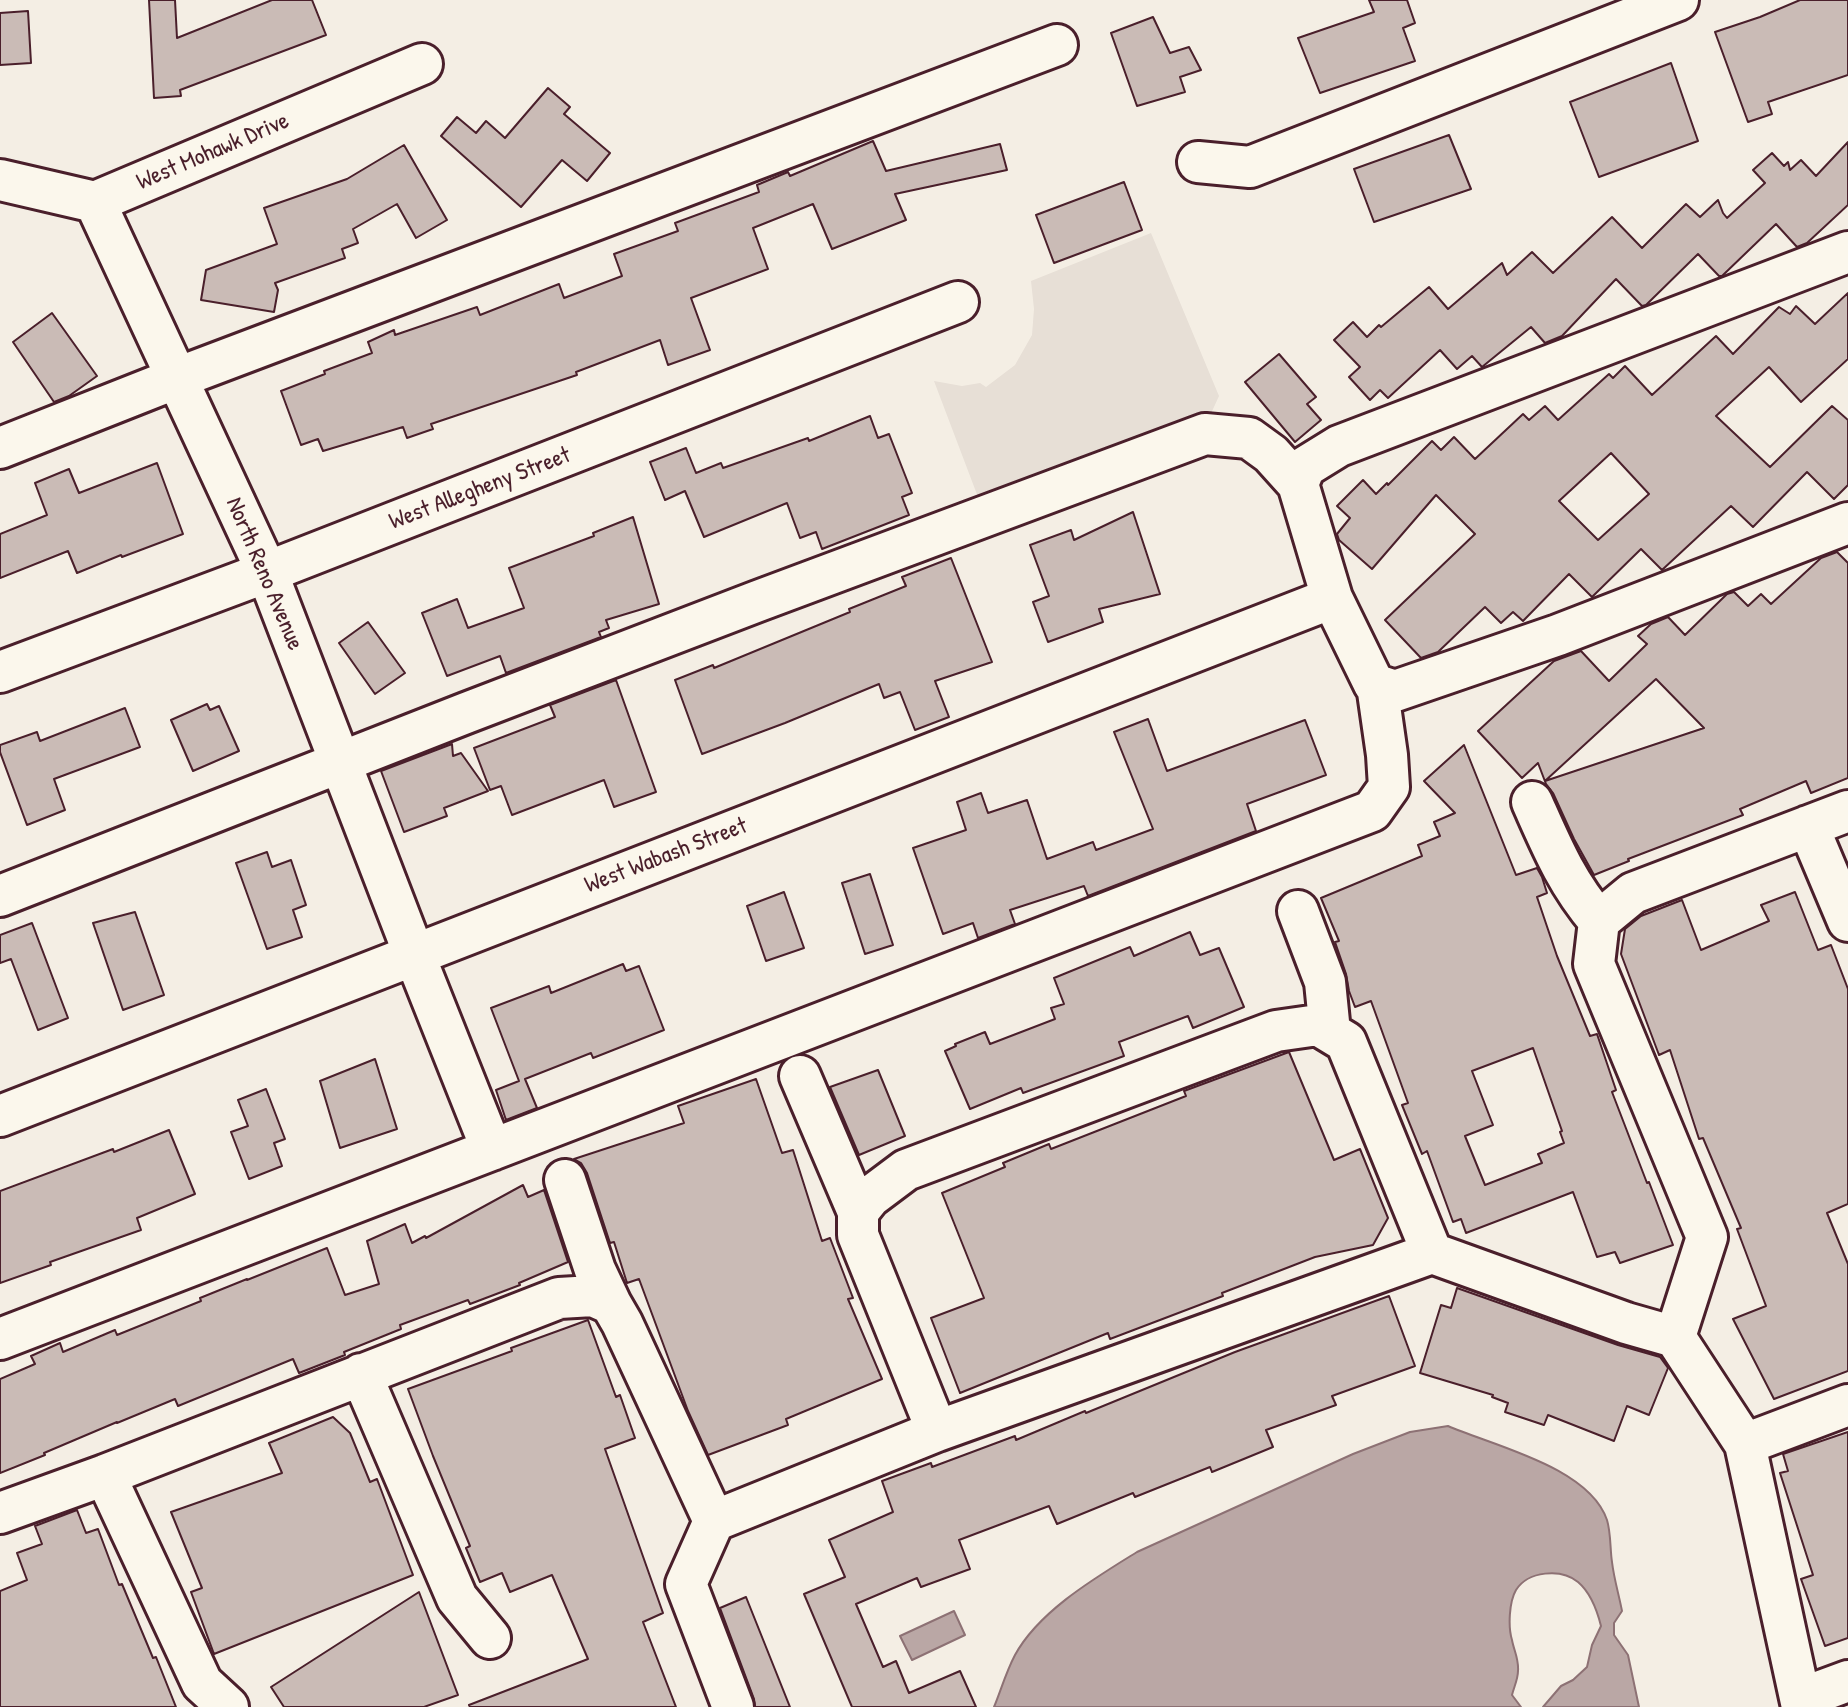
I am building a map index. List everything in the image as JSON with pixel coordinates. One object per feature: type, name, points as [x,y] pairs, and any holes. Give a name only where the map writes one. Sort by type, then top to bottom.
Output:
[{"type":"street","points":[[1198,162],[1250,167],[1678,0]]},
{"type":"street","points":[[0,448],[1057,45]]},
{"type":"street","name":"West Mohawk Drive","points":[[95,202],[422,64]]},
{"type":"street","points":[[0,180],[95,202]]},
{"type":"street","name":"North Reno Avenue","points":[[95,202],[267,572],[492,1150]]},
{"type":"street","points":[[1298,484],[1305,467],[1339,446],[1848,252]]},
{"type":"street","name":"West Allegheny Street","points":[[0,672],[267,572],[958,302]]},
{"type":"street","points":[[0,896],[758,601],[1205,434],[1249,438],[1271,454],[1298,484],[1332,598],[1374,684],[1395,691],[1572,629],[1848,523]]},
{"type":"street","name":"West Wabash Street","points":[[0,1116],[1332,598]]},
{"type":"street","points":[[0,1339],[1372,811],[1389,787],[1377,685]]},
{"type":"street","points":[[1532,802],[1562,870],[1599,921]]},
{"type":"street","points":[[1675,1337],[1707,1237],[1594,964],[1599,921],[1633,893],[1848,811]]},
{"type":"street","points":[[1808,826],[1848,921]]},
{"type":"street","points":[[1298,911],[1325,982],[1330,1032]]},
{"type":"street","points":[[858,1212],[870,1197],[906,1170],[1276,1031],[1318,1025],[1346,1042],[1432,1253]]},
{"type":"street","points":[[800,1076],[858,1212],[858,1235],[937,1431]]},
{"type":"street","points":[[565,1180],[595,1270],[714,1521]]},
{"type":"street","points":[[733,1707],[686,1584],[714,1521],[937,1431],[1432,1253],[1626,1323],[1675,1337],[1745,1444],[1802,1703],[1848,1681]]},
{"type":"street","points":[[0,1513],[559,1298],[593,1296],[611,1304]]},
{"type":"street","points":[[361,1374],[457,1598],[490,1638]]},
{"type":"street","points":[[1745,1444],[1848,1405]]},
{"type":"street","points":[[105,1475],[202,1683],[228,1707]]},
{"type":"shaded area","points":[[1151,233],[1219,396],[1208,420],[981,505],[934,381],[962,386],[980,383],[986,387],[1015,365],[1032,335],[1034,309],[1031,281]]},
{"type":"shaded area","points":[[1448,1426],[1561,1472],[1597,1502],[1607,1520],[1622,1611],[1614,1623],[1614,1635],[1628,1655],[1639,1707],[1543,1707],[1561,1686],[1587,1667],[1601,1626],[1593,1602],[1583,1586],[1554,1573],[1528,1579],[1516,1590],[1512,1601],[1510,1628],[1518,1667],[1512,1695],[1521,1707],[994,1707],[1015,1655],[1038,1624],[1086,1584],[1137,1552],[1353,1454],[1410,1432]]},
{"type":"shaded area","points":[[954,1611],[965,1635],[912,1660],[900,1636]]},
{"type":"building","points":[[149,0],[175,0],[177,38],[272,0],[312,0],[326,35],[180,90],[181,96],[154,98]]},
{"type":"building","points":[[1369,0],[1407,0],[1415,23],[1403,28],[1415,61],[1320,93],[1298,38],[1374,12]]},
{"type":"building","points":[[1800,0],[1848,0],[1848,75],[1768,102],[1772,114],[1748,122],[1715,32]]},
{"type":"building","points":[[28,11],[31,63],[0,65],[0,13]]},
{"type":"building","points":[[1153,17],[1170,53],[1189,47],[1201,70],[1180,77],[1185,92],[1137,106],[1111,33]]},
{"type":"building","points":[[1671,63],[1698,141],[1599,177],[1570,102]]},
{"type":"building","points":[[548,88],[570,107],[564,114],[610,153],[587,181],[562,160],[521,207],[441,136],[457,117],[476,133],[486,121],[505,138]]},
{"type":"building","points":[[1449,135],[1471,189],[1374,222],[1354,169]]},
{"type":"building","points":[[873,141],[886,171],[1000,144],[1007,170],[895,194],[906,220],[832,249],[813,204],[753,228],[768,269],[691,298],[710,350],[668,365],[660,340],[576,372],[577,375],[431,424],[433,429],[407,438],[403,427],[323,451],[318,439],[301,445],[281,391],[372,353],[368,342],[394,330],[395,335],[477,307],[480,315],[559,284],[564,298],[622,276],[614,254],[678,231],[675,223],[759,192],[757,185],[788,172],[790,176]]},
{"type":"building","points":[[1848,142],[1848,205],[1807,243],[1797,247],[1776,224],[1722,276],[1698,254],[1642,306],[1616,279],[1562,336],[1545,343],[1531,327],[1482,367],[1472,356],[1457,369],[1440,350],[1388,398],[1380,390],[1370,400],[1349,377],[1360,367],[1334,340],[1353,322],[1367,337],[1429,287],[1448,309],[1502,263],[1507,275],[1532,252],[1553,273],[1612,217],[1642,248],[1686,204],[1700,217],[1718,200],[1727,218],[1765,183],[1753,170],[1772,153],[1784,166],[1788,162],[1790,170],[1801,160],[1816,176]]},
{"type":"building","points":[[404,145],[447,220],[416,238],[397,204],[353,229],[358,243],[342,249],[345,258],[275,283],[278,290],[274,312],[201,300],[206,270],[277,244],[264,208],[347,179]]},
{"type":"building","points":[[1124,182],[1142,230],[1054,263],[1036,215]]},
{"type":"building","points":[[1848,293],[1848,359],[1801,402],[1769,367],[1716,416],[1770,467],[1832,406],[1848,420],[1848,485],[1834,499],[1807,472],[1753,527],[1731,506],[1662,570],[1641,549],[1592,597],[1569,574],[1523,621],[1513,612],[1501,623],[1485,607],[1438,652],[1421,658],[1385,620],[1475,534],[1436,495],[1372,569],[1339,540],[1337,534],[1350,518],[1337,506],[1363,480],[1376,494],[1432,441],[1441,450],[1454,437],[1475,459],[1523,414],[1529,420],[1545,406],[1558,420],[1609,374],[1613,378],[1625,366],[1652,395],[1716,336],[1733,354],[1779,307],[1790,314],[1796,306],[1815,324]],"holes":[[[1611,453],[1649,494],[1598,540],[1559,501]]]},
{"type":"building","points":[[52,313],[97,376],[69,396],[54,402],[13,342]]},
{"type":"building","points":[[1279,354],[1316,397],[1307,404],[1321,420],[1295,442],[1245,382]]},
{"type":"building","points":[[870,416],[878,438],[889,434],[912,493],[902,497],[909,515],[822,549],[816,532],[800,538],[787,503],[704,537],[685,491],[665,500],[650,462],[686,448],[696,473],[721,463],[723,468],[808,438],[809,441]]},
{"type":"building","points":[[157,463],[183,534],[77,573],[68,551],[0,578],[0,534],[47,515],[35,483],[69,469],[79,493]]},
{"type":"building","points":[[1133,512],[1160,594],[1099,609],[1103,622],[1048,642],[1033,602],[1049,596],[1030,545],[1071,530],[1074,540]]},
{"type":"building","points":[[633,517],[659,604],[606,620],[609,628],[599,632],[601,637],[506,673],[500,656],[447,676],[422,613],[457,599],[468,628],[524,608],[509,568],[594,536],[593,533]]},
{"type":"building","points":[[1837,552],[1848,563],[1848,778],[1811,793],[1806,781],[1740,809],[1743,815],[1594,875],[1546,784],[1538,763],[1522,778],[1478,731],[1554,661],[1581,651],[1609,681],[1647,644],[1638,636],[1651,624],[1668,617],[1685,635],[1727,594],[1734,592],[1748,606],[1761,594],[1771,604],[1821,558]],"holes":[[[1656,679],[1704,728],[1545,781]]]},
{"type":"building","points":[[951,558],[992,662],[935,681],[949,717],[915,730],[900,692],[884,698],[879,684],[702,754],[675,680],[713,665],[714,668],[850,612],[849,609],[906,586],[902,577]]},
{"type":"building","points":[[368,622],[405,673],[375,694],[339,643]]},
{"type":"building","points":[[616,680],[656,792],[614,807],[604,780],[512,815],[501,786],[490,790],[474,748],[555,717],[550,705]]},
{"type":"building","points":[[207,704],[210,710],[219,706],[239,751],[193,771],[171,720]]},
{"type":"building","points":[[125,708],[140,747],[54,779],[65,810],[27,825],[0,745],[37,732],[40,741]]},
{"type":"building","points":[[1148,719],[1167,771],[1305,720],[1326,775],[1247,804],[1256,831],[1088,896],[1084,886],[1010,910],[1015,924],[978,938],[973,923],[943,934],[913,848],[966,830],[957,802],[981,793],[988,813],[1027,800],[1047,859],[1093,842],[1096,850],[1153,829],[1114,732]]},
{"type":"building","points":[[452,744],[453,756],[461,753],[488,791],[444,808],[447,816],[404,832],[381,771]]},
{"type":"building","points":[[1464,745],[1516,875],[1537,868],[1542,877],[1547,893],[1537,897],[1557,956],[1590,1036],[1597,1034],[1616,1090],[1612,1092],[1673,1245],[1620,1263],[1615,1252],[1597,1257],[1573,1192],[1466,1233],[1461,1219],[1453,1222],[1427,1151],[1422,1154],[1402,1105],[1408,1103],[1371,1001],[1355,1007],[1335,942],[1339,941],[1321,898],[1422,856],[1418,845],[1440,836],[1434,822],[1455,813],[1424,781]],"holes":[[[1533,1048],[1564,1143],[1538,1154],[1542,1163],[1485,1185],[1465,1136],[1493,1125],[1472,1071]]]},
{"type":"building","points":[[267,852],[272,867],[291,860],[306,905],[293,910],[302,937],[267,949],[236,863]]},
{"type":"building","points":[[870,874],[893,945],[865,954],[842,883]]},
{"type":"building","points":[[784,892],[804,948],[766,961],[747,906]]},
{"type":"building","points":[[1795,892],[1818,950],[1831,945],[1848,989],[1848,1204],[1827,1213],[1848,1264],[1848,1371],[1774,1399],[1733,1319],[1766,1306],[1737,1229],[1741,1228],[1703,1138],[1699,1139],[1670,1050],[1659,1055],[1621,954],[1625,929],[1641,916],[1682,900],[1701,950],[1769,921],[1761,905]]},
{"type":"building","points":[[135,912],[164,995],[123,1010],[93,923]]},
{"type":"building","points":[[32,923],[68,1018],[38,1030],[11,959],[0,963],[0,935]]},
{"type":"building","points":[[1190,932],[1200,955],[1219,948],[1244,1007],[1193,1028],[1188,1016],[1119,1042],[1124,1056],[1023,1093],[1021,1088],[970,1109],[945,1051],[985,1032],[990,1044],[1055,1019],[1051,1008],[1064,1004],[1054,978],[1130,947],[1134,956]]},
{"type":"building","points":[[623,964],[626,971],[639,966],[664,1030],[593,1058],[591,1053],[525,1079],[537,1108],[506,1120],[496,1090],[519,1081],[491,1008],[549,986],[551,993]]},
{"type":"building","points":[[1289,1052],[1334,1160],[1360,1149],[1388,1218],[1373,1245],[1315,1257],[1222,1293],[1223,1296],[1110,1339],[1108,1333],[960,1393],[931,1318],[984,1298],[942,1193],[1005,1167],[1003,1163],[1049,1144],[1051,1149],[1186,1096],[1184,1091]]},
{"type":"building","points":[[375,1059],[397,1129],[340,1148],[320,1081]]},
{"type":"building","points":[[878,1070],[905,1136],[859,1155],[830,1087]]},
{"type":"building","points":[[756,1079],[782,1153],[793,1150],[822,1241],[830,1238],[853,1298],[848,1299],[882,1379],[786,1419],[788,1425],[708,1455],[688,1411],[639,1279],[627,1283],[587,1173],[581,1163],[574,1159],[684,1123],[678,1106]]},
{"type":"building","points":[[266,1089],[285,1139],[274,1143],[282,1166],[249,1179],[231,1132],[248,1126],[238,1100]]},
{"type":"building","points":[[169,1130],[195,1194],[137,1218],[141,1230],[0,1283],[0,1191]]},
{"type":"building","points":[[523,1185],[528,1197],[544,1190],[568,1262],[470,1304],[468,1300],[400,1325],[401,1329],[299,1373],[293,1359],[178,1406],[175,1399],[0,1473],[0,1379],[35,1364],[31,1356],[60,1343],[63,1352],[115,1330],[117,1335],[201,1301],[200,1298],[327,1248],[345,1295],[379,1284],[367,1241],[405,1224],[412,1243],[426,1238]]},
{"type":"building","points":[[1457,1288],[1660,1357],[1668,1368],[1649,1415],[1627,1406],[1614,1441],[1548,1415],[1544,1425],[1505,1412],[1508,1403],[1493,1395],[1420,1373],[1441,1305],[1451,1308]]},
{"type":"building","points":[[1389,1296],[1415,1366],[1332,1396],[1336,1405],[1266,1430],[1273,1447],[1212,1472],[1210,1467],[1135,1497],[1133,1493],[1057,1524],[1049,1506],[959,1540],[970,1569],[921,1587],[917,1578],[856,1604],[883,1667],[896,1661],[909,1693],[960,1671],[976,1707],[852,1707],[804,1594],[845,1577],[829,1540],[893,1512],[882,1481],[931,1463],[932,1467],[1015,1436],[1016,1440],[1235,1352]]},
{"type":"building","points":[[588,1320],[616,1397],[620,1395],[635,1438],[605,1449],[663,1613],[643,1622],[676,1707],[470,1707],[588,1659],[552,1575],[510,1592],[502,1573],[480,1582],[466,1548],[470,1546],[408,1389]]},
{"type":"building","points":[[333,1417],[350,1433],[370,1482],[377,1479],[413,1575],[214,1654],[191,1592],[202,1588],[171,1512],[282,1473],[269,1443]]},
{"type":"building","points":[[1848,1432],[1848,1638],[1825,1646],[1801,1579],[1813,1575],[1780,1473],[1788,1471],[1783,1454]]},
{"type":"building","points":[[77,1510],[86,1533],[98,1529],[119,1585],[122,1584],[176,1707],[0,1707],[0,1591],[27,1580],[17,1553],[42,1544],[35,1526]]},
{"type":"building","points":[[419,1592],[458,1695],[424,1707],[284,1707],[271,1687]]},
{"type":"building","points":[[746,1597],[790,1707],[755,1707],[720,1608]]}]
